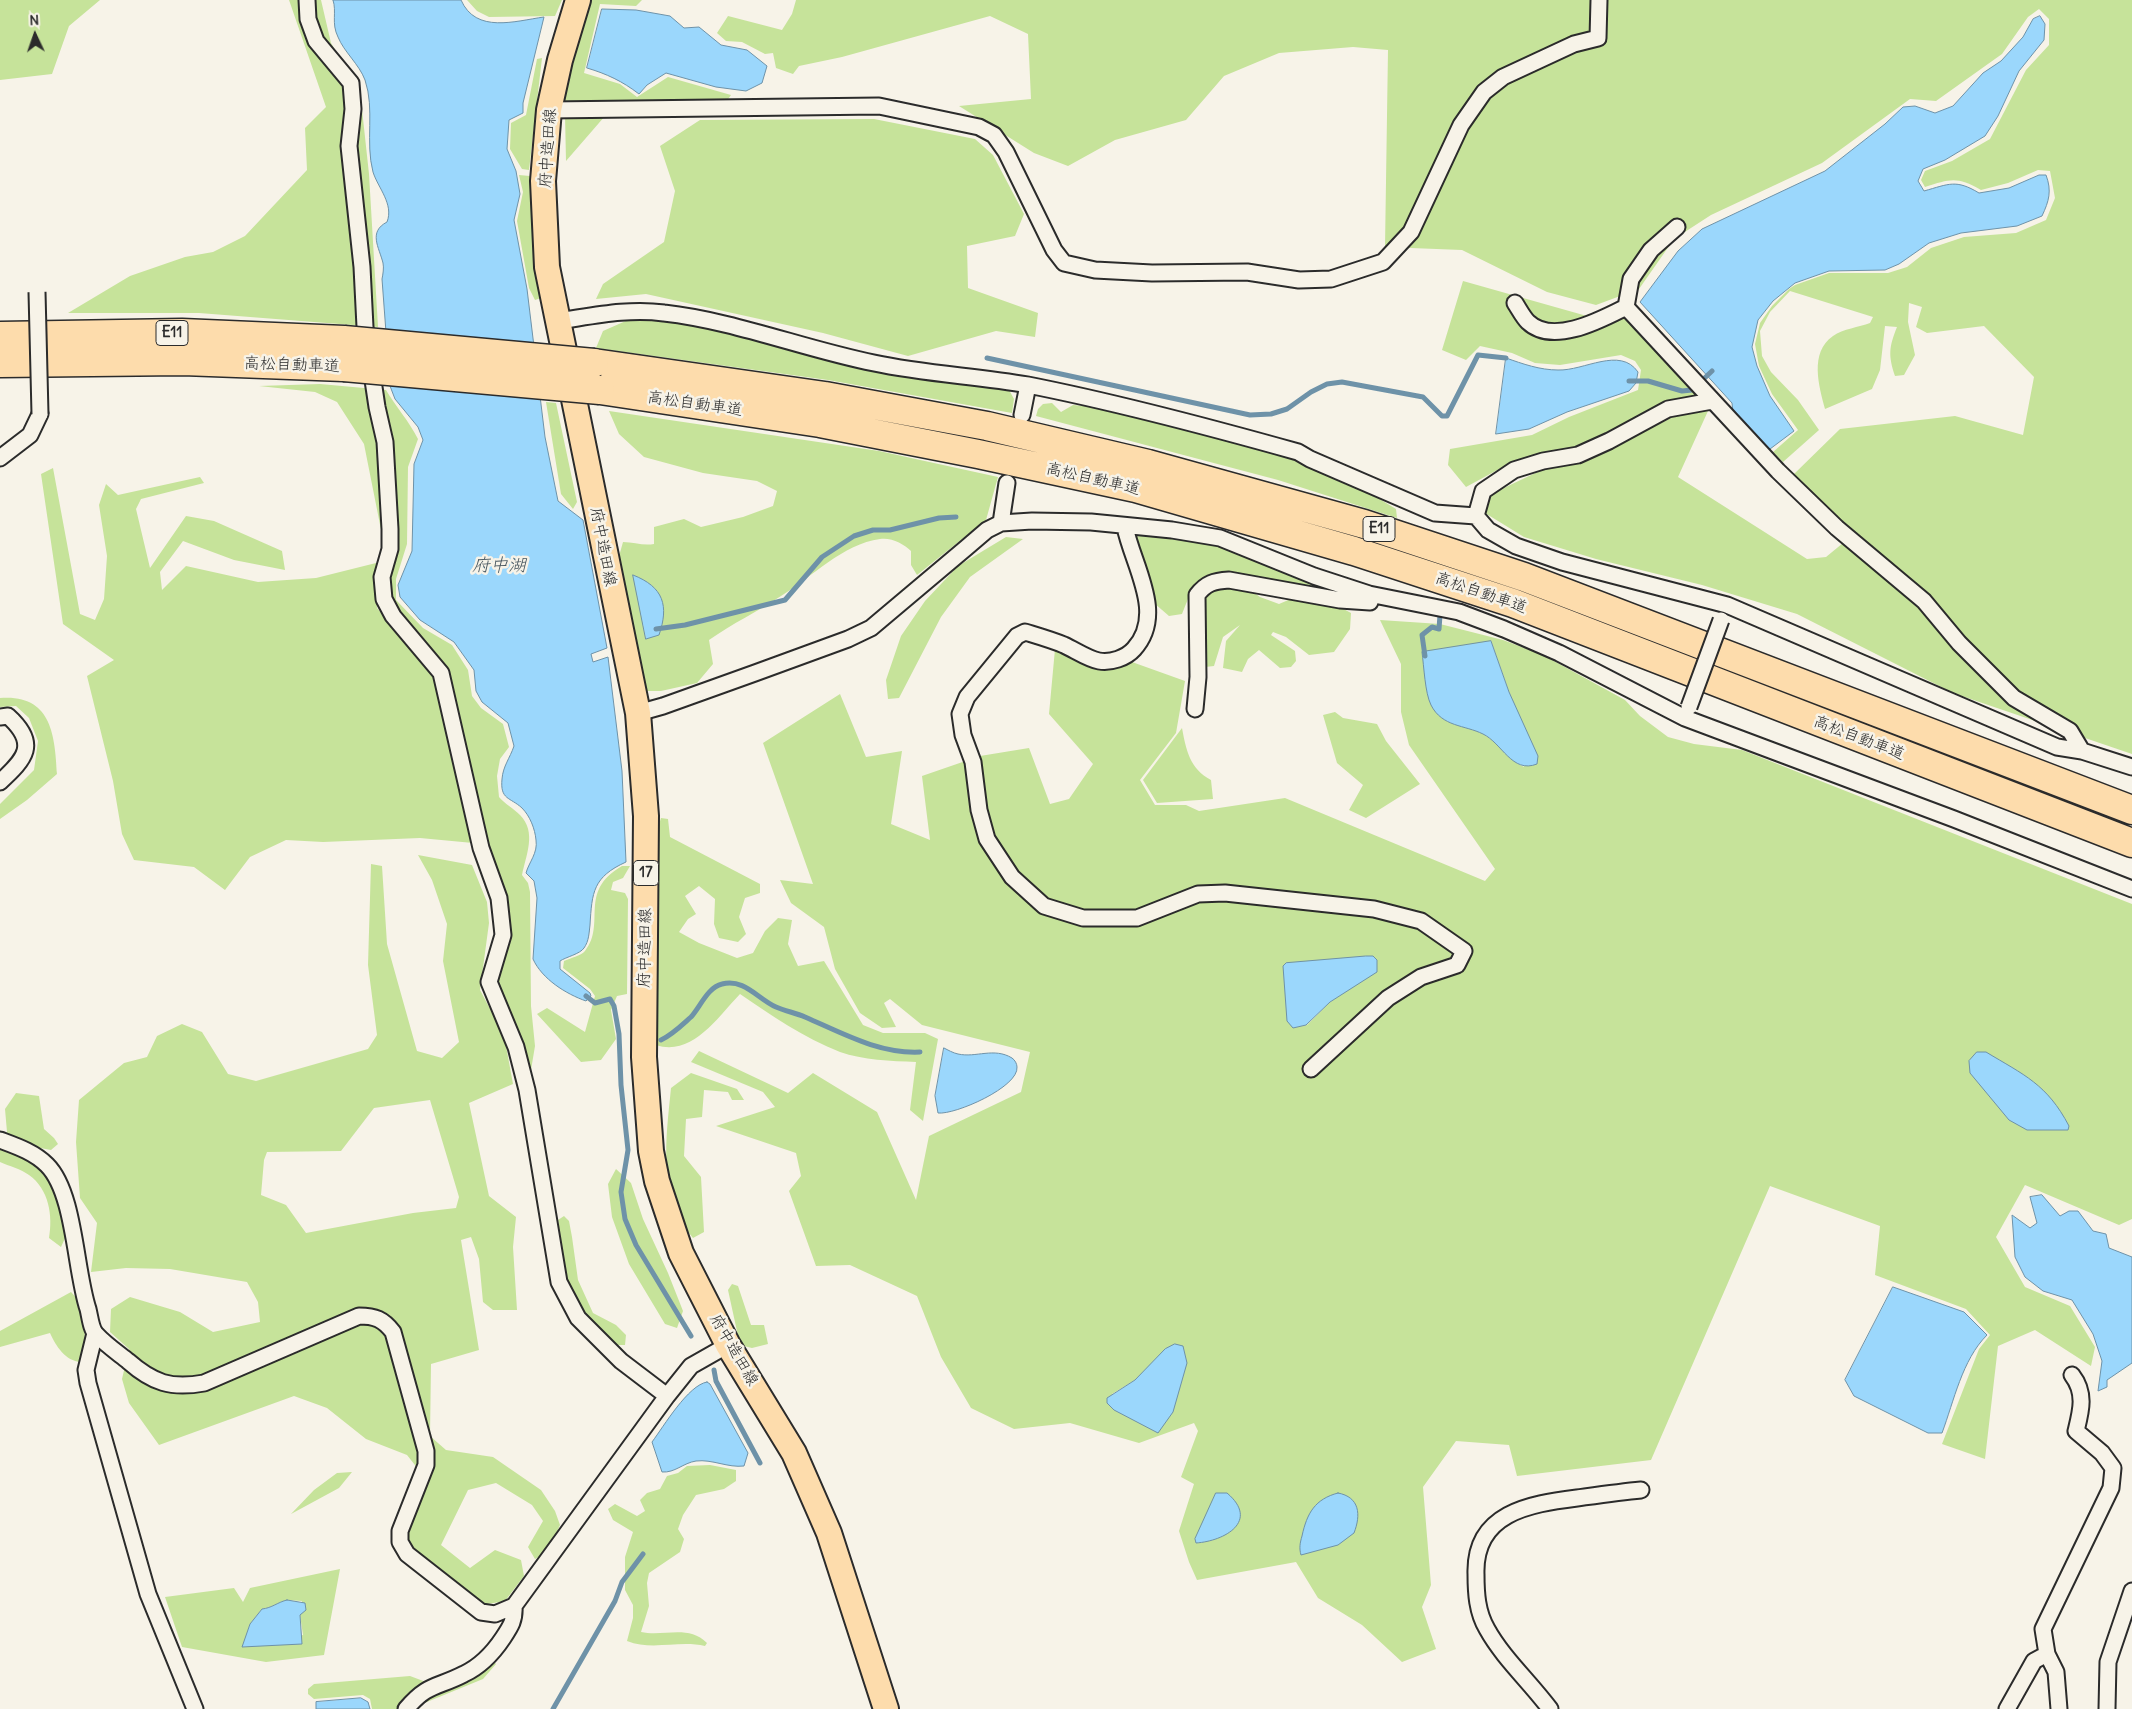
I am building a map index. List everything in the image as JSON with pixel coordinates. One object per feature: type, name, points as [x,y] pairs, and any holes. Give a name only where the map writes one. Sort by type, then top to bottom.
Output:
[{"type":"highway","name":"高松自動車道","points":[[0,336],[182,333],[344,340],[594,363],[825,396],[987,426],[1148,464],[1364,524],[1524,576],[2132,810]]},
{"type":"highway","name":"高松自動車道","points":[[0,363],[184,361],[344,367],[600,390],[820,423],[1136,488],[1354,551],[1513,603],[2132,843]]},
{"type":"main road","name":"府中造田線","points":[[578,0],[560,60],[549,110],[543,181],[547,266],[638,713],[646,816],[644,1056],[651,1151],[658,1182],[681,1253],[728,1345],[794,1453],[829,1534],[886,1709]]},
{"type":"street","points":[[307,0],[308,19],[316,41],[351,84],[353,109],[349,146],[362,267],[365,327],[384,442],[390,529],[390,549],[382,577],[384,599],[394,616],[441,673],[482,848],[500,898],[503,935],[489,982],[516,1047],[527,1090],[559,1282],[578,1318],[622,1360],[666,1396]]},
{"type":"street","points":[[549,110],[879,106],[970,125],[979,127],[994,135],[1006,152],[1054,250],[1064,263],[1095,270],[1152,273],[1248,272],[1298,280],[1331,279],[1383,262],[1411,232],[1460,125],[1484,92],[1503,77],[1574,44],[1598,38],[1599,0]]},
{"type":"street","points":[[1626,307],[1631,279],[1651,250],[1677,226]]},
{"type":"street","points":[[0,458],[30,435],[40,414],[37,292]]},
{"type":"street","points":[[1515,303],[1529,323],[1547,332],[1571,330],[1594,324],[1626,307]]},
{"type":"street","points":[[1626,307],[1712,401],[1836,528],[1924,601],[1959,643],[2014,698],[2070,732],[2082,751]]},
{"type":"street","points":[[558,321],[623,312],[662,312],[695,318],[873,363],[1028,385],[1149,412],[1298,452],[1436,513],[1476,516],[1488,530],[1516,546],[1562,562],[1727,605],[2057,747],[2082,751],[2132,767]]},
{"type":"street","points":[[1022,415],[1028,385]]},
{"type":"street","points":[[1476,516],[1483,491],[1514,470],[1578,455],[1609,441],[1668,409],[1712,401]]},
{"type":"street","points":[[1001,523],[1007,484]]},
{"type":"street","points":[[638,713],[755,673],[848,639],[871,628],[987,530],[1001,523],[1032,521],[1091,522],[1125,527],[1172,530],[1220,538],[1314,576],[1372,594],[1459,612],[1504,628],[1687,713],[1850,782],[1946,816],[2132,889]]},
{"type":"street","points":[[1125,527],[1147,597],[1147,628],[1140,643],[1132,652],[1118,660],[1099,661],[1063,644],[1024,632],[1017,636],[968,697],[960,714],[963,735],[973,762],[979,810],[987,839],[1012,877],[1044,906],[1083,918],[1137,918],[1198,894],[1224,893],[1374,909],[1421,921],[1464,951],[1456,964],[1421,978],[1388,998],[1311,1069]]},
{"type":"street","points":[[1195,709],[1198,677],[1197,595],[1203,587],[1214,581],[1229,580],[1340,600],[1370,602],[1372,594]]},
{"type":"street","points":[[1687,713],[1727,605]]},
{"type":"street","points":[[0,717],[8,716],[20,728],[26,746],[21,763],[0,782]]},
{"type":"street","points":[[0,1140],[29,1151],[47,1165],[58,1183],[68,1208],[81,1290],[95,1333],[86,1370],[88,1383],[148,1594],[195,1709]]},
{"type":"street","points":[[95,1333],[151,1379],[169,1385],[186,1386],[223,1377],[359,1316],[373,1316],[384,1321],[393,1332],[426,1451],[426,1465],[400,1531],[400,1542],[407,1554],[480,1612],[495,1614],[514,1606],[666,1396],[692,1366],[728,1345]]},
{"type":"street","points":[[2059,1709],[2056,1672],[2047,1654],[2043,1629],[2111,1488],[2113,1468],[2102,1453],[2076,1431],[2082,1403],[2078,1382],[2072,1375]]},
{"type":"street","points":[[1550,1709],[1486,1629],[1476,1599],[1475,1562],[1480,1544],[1497,1521],[1520,1508],[1544,1502],[1641,1490]]},
{"type":"street","points":[[2107,1709],[2108,1662],[2132,1591]]},
{"type":"street","points":[[406,1709],[418,1694],[464,1674],[493,1653],[514,1621],[514,1606]]},
{"type":"street","points":[[2007,1709],[2034,1661],[2047,1654]]},
{"type":"green space","points":[[0,0],[100,0],[69,26],[52,74],[0,80]]},
{"type":"green space","points":[[289,0],[321,0],[331,43],[360,91],[369,174],[378,327],[199,313],[68,313],[130,276],[185,257],[213,252],[245,236],[307,170],[305,128],[326,107]]},
{"type":"green space","points":[[467,0],[562,0],[555,16],[489,17],[477,11]]},
{"type":"green space","points":[[588,0],[642,0],[636,6],[600,4],[584,73],[620,84],[637,97],[668,77],[731,95],[724,105],[564,103]]},
{"type":"green space","points":[[796,0],[2132,0],[2132,754],[1953,693],[1797,614],[1702,585],[1596,559],[1524,537],[1485,513],[1489,495],[1546,468],[1583,462],[1675,416],[1708,411],[1678,477],[1807,559],[1826,557],[1854,534],[1793,475],[1840,429],[1955,416],[2023,435],[2034,377],[1984,326],[1927,333],[1916,327],[1922,307],[1909,303],[1908,322],[1915,355],[1904,375],[1895,376],[1890,357],[1892,340],[1897,327],[1885,326],[1880,370],[1872,389],[1825,409],[1820,390],[1818,370],[1821,351],[1833,336],[1870,323],[1873,317],[1790,291],[1770,312],[1760,331],[1762,356],[1771,372],[1798,400],[1819,430],[1783,462],[1773,452],[1798,430],[1772,394],[1759,366],[1755,344],[1760,323],[1772,306],[1795,285],[1829,273],[1888,273],[1907,267],[1931,248],[1964,237],[2016,233],[2046,220],[2055,198],[2050,171],[2038,170],[2008,183],[1981,190],[1966,182],[1953,180],[1925,187],[1921,180],[1925,171],[1952,161],[1990,139],[2026,70],[2049,45],[2049,19],[2039,9],[2028,17],[2002,54],[1936,101],[1910,99],[1822,163],[1711,215],[1674,239],[1639,289],[1596,305],[1547,292],[1462,250],[1385,247],[1388,50],[1353,47],[1279,53],[1224,76],[1186,120],[1115,140],[1068,166],[1034,153],[959,106],[1031,99],[1028,34],[990,16],[842,57],[799,66],[793,74],[776,68],[773,53],[765,54],[742,42],[726,41],[717,33],[728,16],[782,30],[792,14]]},
{"type":"green space","points":[[542,58],[529,170],[522,169],[510,149],[511,123],[526,115],[537,59]]},
{"type":"green space","points":[[565,115],[605,116],[566,161]]},
{"type":"green space","points":[[874,119],[975,139],[993,155],[1024,214],[1015,236],[967,246],[968,288],[1038,313],[1035,337],[996,331],[908,356],[823,333],[646,294],[596,299],[603,284],[664,242],[675,191],[660,146],[700,120]]},
{"type":"green space","points":[[519,175],[530,176],[541,298],[535,300],[529,288],[517,221],[523,192]]},
{"type":"green space","points":[[1463,281],[1601,320],[1625,314],[1699,397],[1580,448],[1514,461],[1466,487],[1448,465],[1450,449],[1532,435],[1569,417],[1638,390],[1641,370],[1635,361],[1621,355],[1560,365],[1535,363],[1512,353],[1480,346],[1466,360],[1442,350]]},
{"type":"green space","points":[[656,317],[758,340],[857,368],[1008,388],[1014,399],[1012,413],[828,380],[596,348],[603,331],[628,320]]},
{"type":"green space","points":[[320,384],[386,390],[418,439],[408,467],[407,544],[396,579],[396,600],[423,628],[452,645],[468,670],[472,696],[481,708],[503,724],[509,747],[500,759],[497,776],[499,797],[520,815],[528,829],[529,836],[528,852],[522,875],[528,883],[530,892],[531,1006],[535,1046],[531,1070],[512,1015],[496,978],[510,934],[505,891],[486,840],[446,669],[398,613],[390,597],[389,570],[364,444],[337,402],[315,392],[259,386]]},
{"type":"green space","points":[[546,402],[556,403],[577,502],[573,509],[561,494]]},
{"type":"green space","points":[[1052,403],[1061,412],[1073,405],[1094,407],[1240,444],[1303,463],[1373,495],[1396,509],[1397,518],[1278,480],[1036,416],[1038,409],[1043,404]]},
{"type":"green space","points":[[609,411],[879,451],[998,477],[986,520],[917,575],[911,565],[911,551],[897,542],[880,539],[853,547],[828,562],[772,602],[709,640],[713,664],[697,683],[661,691],[645,691],[616,567],[623,542],[646,545],[654,544],[654,527],[684,519],[701,527],[743,517],[773,506],[777,491],[757,481],[703,473],[644,457],[619,434]],"holes":[[[634,575],[659,635],[646,638]]]},
{"type":"green space","points":[[53,468],[80,614],[95,620],[104,599],[107,556],[99,505],[106,484],[118,495],[200,477],[204,483],[141,499],[136,509],[150,568],[186,516],[214,521],[282,551],[285,570],[234,560],[183,541],[160,572],[162,590],[186,566],[258,582],[316,578],[376,563],[377,608],[435,674],[473,843],[420,838],[323,842],[286,840],[250,857],[225,890],[194,867],[134,860],[122,834],[113,781],[87,676],[114,660],[63,624],[41,474]]},
{"type":"green space","points":[[1145,534],[1226,545],[1261,563],[1352,595],[1318,592],[1241,575],[1213,574],[1199,580],[1190,594],[1182,614],[1169,616],[1154,603],[1132,538]]},
{"type":"green space","points":[[1006,537],[1023,539],[970,577],[941,617],[899,698],[888,699],[886,680],[901,636],[925,601],[958,566]]},
{"type":"green space","points":[[1221,584],[1246,587],[1260,597],[1279,604],[1293,598],[1338,606],[1351,613],[1350,629],[1334,652],[1309,655],[1286,637],[1273,632],[1271,635],[1295,651],[1296,661],[1291,667],[1280,668],[1259,650],[1248,659],[1242,672],[1223,668],[1226,641],[1240,625],[1223,637],[1214,666],[1205,667],[1203,661],[1201,605],[1206,594]]},
{"type":"green space","points":[[1380,620],[1440,624],[1503,640],[1543,655],[1625,700],[1640,716],[1668,737],[1694,744],[1742,750],[2132,904],[2132,1219],[2119,1225],[2025,1185],[1996,1237],[2025,1287],[2070,1306],[2095,1347],[2091,1366],[2035,1330],[1998,1346],[1985,1459],[1942,1444],[1979,1349],[1990,1335],[1966,1309],[1875,1275],[1880,1226],[1770,1186],[1651,1460],[1517,1476],[1509,1445],[1456,1441],[1423,1487],[1431,1585],[1422,1607],[1436,1649],[1402,1662],[1362,1625],[1318,1598],[1296,1562],[1197,1580],[1179,1531],[1194,1484],[1181,1477],[1198,1431],[1194,1423],[1139,1443],[1070,1423],[1014,1429],[971,1408],[941,1357],[917,1296],[850,1265],[816,1266],[789,1191],[801,1176],[796,1153],[716,1126],[775,1107],[763,1092],[691,1062],[699,1051],[788,1093],[813,1073],[877,1112],[916,1200],[929,1136],[1021,1092],[1030,1052],[922,1025],[890,999],[884,1003],[896,1027],[882,1028],[860,1013],[835,969],[824,927],[791,903],[780,880],[813,884],[763,743],[840,694],[866,757],[902,751],[891,824],[930,840],[922,776],[980,756],[1029,748],[1050,804],[1069,799],[1093,764],[1049,714],[1055,649],[1102,669],[1132,662],[1185,681],[1176,733],[1140,780],[1155,805],[1186,805],[1199,811],[1285,798],[1485,881],[1495,869],[1409,745],[1401,712],[1401,664]],"holes":[[[1491,641],[1509,692],[1524,767],[1513,760],[1484,734],[1449,722],[1437,713],[1431,704]],[[1286,963],[1350,988],[1330,1002],[1307,1025],[1293,1027]],[[1151,1365],[1114,1410],[1112,1394],[1135,1380]]]},
{"type":"green space","points":[[0,698],[17,698],[30,703],[40,710],[52,731],[57,774],[27,800],[0,819],[0,804],[34,770],[38,741],[29,718],[16,706],[0,707]]},
{"type":"green space","points":[[1335,712],[1343,718],[1377,724],[1386,741],[1420,784],[1366,818],[1349,810],[1363,785],[1337,763],[1323,715]]},
{"type":"green space","points":[[1182,728],[1190,758],[1198,770],[1211,780],[1213,799],[1157,803],[1143,780]]},
{"type":"green space","points":[[661,818],[668,819],[670,837],[760,884],[760,893],[745,898],[739,917],[746,934],[738,942],[719,938],[714,924],[715,899],[699,886],[685,896],[696,914],[688,919],[679,932],[699,943],[737,958],[753,953],[765,931],[778,918],[792,920],[788,944],[798,966],[824,961],[863,1025],[883,1033],[925,1033],[938,1039],[923,1121],[910,1110],[916,1062],[887,1061],[840,1052],[801,1033],[740,994],[703,1033],[693,1040],[669,1047],[656,1045],[657,831]]},
{"type":"green space","points":[[418,855],[472,865],[487,902],[489,923],[480,990],[504,1035],[513,1084],[469,1103],[489,1196],[516,1217],[513,1247],[517,1310],[493,1310],[483,1302],[479,1259],[471,1237],[461,1240],[479,1350],[431,1364],[430,1436],[446,1450],[493,1457],[541,1490],[555,1511],[560,1525],[548,1552],[535,1559],[528,1547],[543,1521],[532,1505],[496,1483],[468,1490],[441,1545],[470,1568],[495,1550],[521,1560],[524,1576],[505,1601],[482,1605],[411,1548],[406,1537],[426,1479],[407,1455],[366,1439],[327,1408],[294,1396],[159,1445],[129,1403],[122,1379],[129,1349],[110,1332],[111,1309],[130,1297],[180,1312],[213,1332],[260,1322],[258,1302],[247,1282],[170,1269],[126,1268],[91,1272],[97,1223],[80,1198],[76,1142],[79,1100],[124,1063],[147,1057],[157,1036],[182,1024],[202,1032],[228,1074],[256,1081],[368,1049],[377,1035],[368,965],[371,864],[382,866],[387,944],[417,1051],[442,1058],[459,1042],[443,961],[447,924],[432,880]],"holes":[[[430,1100],[459,1197],[456,1208],[413,1213],[306,1233],[286,1205],[261,1195],[264,1160],[267,1152],[341,1151],[374,1108]]]},
{"type":"green space","points":[[622,866],[630,866],[623,878],[613,882],[611,890],[625,893],[628,899],[627,994],[617,996],[611,1010],[616,1039],[601,1060],[581,1062],[537,1014],[547,1008],[585,1032],[595,996],[590,989],[563,968],[564,961],[578,956],[585,951],[594,930],[596,897],[600,886],[608,876]]},
{"type":"green space","points":[[691,1073],[737,1089],[744,1100],[732,1100],[728,1092],[704,1090],[702,1117],[686,1119],[684,1156],[701,1177],[704,1232],[693,1238],[682,1222],[674,1204],[669,1186],[666,1147],[671,1088]]},
{"type":"green space","points":[[16,1093],[39,1096],[44,1129],[58,1144],[51,1150],[35,1147],[24,1159],[42,1170],[56,1195],[66,1236],[61,1247],[49,1238],[50,1212],[45,1195],[36,1181],[19,1169],[0,1162],[0,1136],[7,1132],[5,1109]]},
{"type":"green space","points":[[616,1169],[631,1183],[643,1219],[683,1311],[677,1328],[665,1324],[629,1264],[612,1217],[608,1184]]},
{"type":"green space","points":[[564,1216],[569,1221],[578,1280],[593,1313],[616,1325],[626,1335],[625,1345],[617,1345],[581,1310],[566,1277],[558,1220]]},
{"type":"green space","points":[[732,1284],[738,1286],[751,1325],[764,1325],[768,1344],[752,1348],[740,1345],[728,1290]]},
{"type":"green space","points":[[71,1292],[82,1307],[84,1316],[85,1334],[81,1362],[66,1356],[58,1348],[50,1333],[0,1347],[0,1331]]},
{"type":"green space","points":[[710,1465],[736,1470],[736,1481],[724,1489],[696,1495],[683,1515],[678,1529],[684,1539],[680,1552],[649,1573],[647,1583],[649,1606],[641,1632],[684,1632],[700,1637],[707,1643],[705,1646],[695,1644],[646,1645],[627,1641],[633,1618],[633,1605],[625,1590],[625,1557],[633,1532],[613,1520],[608,1509],[615,1504],[637,1516],[645,1511],[640,1500],[647,1493],[660,1489],[667,1476],[678,1473],[687,1466]]},
{"type":"green space","points":[[352,1472],[339,1488],[291,1514],[314,1490],[337,1473]]},
{"type":"green space","points":[[340,1569],[324,1655],[266,1662],[182,1647],[165,1597],[234,1588],[243,1602],[250,1588]],"holes":[[[287,1600],[302,1601],[300,1615],[303,1635],[243,1647],[250,1624],[262,1609]]]},
{"type":"green space","points":[[494,1662],[496,1664],[483,1679],[422,1704],[431,1692],[467,1680]]},
{"type":"green space","points":[[410,1676],[426,1682],[401,1709],[372,1709],[370,1699],[363,1695],[314,1699],[308,1694],[308,1689],[314,1684]]},
{"type":"water","name":"府中湖","points":[[333,0],[461,0],[468,11],[476,18],[486,21],[497,23],[544,17],[523,103],[523,113],[509,120],[507,149],[516,171],[520,194],[514,220],[527,289],[545,437],[558,501],[583,520],[607,648],[591,654],[593,662],[608,657],[622,771],[626,862],[607,874],[596,887],[587,943],[584,948],[560,961],[560,969],[590,993],[591,996],[586,1001],[555,985],[542,973],[533,959],[537,898],[534,881],[526,873],[535,853],[536,840],[533,827],[527,815],[522,808],[504,795],[503,791],[503,774],[514,746],[508,723],[482,702],[476,691],[474,670],[454,642],[420,620],[400,597],[398,585],[412,551],[414,464],[423,440],[418,427],[395,399],[390,386],[382,279],[383,265],[376,240],[378,230],[387,222],[389,215],[387,202],[375,178],[371,161],[368,91],[365,80],[336,32]]},
{"type":"water","points":[[602,9],[636,10],[670,16],[684,28],[699,27],[721,45],[747,50],[767,66],[762,83],[746,91],[716,87],[666,73],[647,85],[639,94],[614,78],[587,68]]},
{"type":"water","points":[[2040,16],[2045,24],[2044,40],[2019,71],[1998,116],[1985,136],[1945,160],[1923,169],[1918,181],[1924,191],[1940,186],[1958,184],[1979,193],[2009,188],[2039,175],[2046,175],[2049,196],[2042,216],[2017,226],[1961,233],[1929,243],[1899,264],[1885,270],[1829,271],[1795,283],[1773,301],[1758,320],[1752,347],[1757,366],[1770,396],[1794,431],[1770,449],[1733,412],[1732,403],[1640,302],[1678,251],[1702,229],[1825,171],[1885,124],[1903,107],[1915,106],[1935,113],[1953,106],[1983,73],[2001,61],[2023,37],[2033,19]]},
{"type":"water","points":[[1506,358],[1551,370],[1568,369],[1612,360],[1622,361],[1630,364],[1638,372],[1636,383],[1629,391],[1567,412],[1529,429],[1496,434]]},
{"type":"water","points":[[633,575],[652,585],[661,599],[664,615],[659,635],[646,639]]},
{"type":"water","points":[[1491,641],[1509,692],[1538,756],[1537,764],[1521,765],[1508,756],[1490,738],[1441,718],[1429,700],[1422,652]]},
{"type":"water","points":[[1373,956],[1377,960],[1377,972],[1330,1002],[1306,1025],[1293,1028],[1287,1021],[1283,966],[1286,963]]},
{"type":"water","points":[[944,1048],[954,1053],[965,1055],[998,1053],[1005,1055],[1016,1062],[1015,1075],[997,1091],[971,1105],[938,1113],[935,1096]]},
{"type":"water","points":[[1977,1052],[1986,1052],[2034,1082],[2061,1112],[2069,1126],[2068,1130],[2027,1130],[2009,1120],[1970,1073],[1969,1061]]},
{"type":"water","points":[[2042,1195],[2060,1216],[2069,1211],[2078,1211],[2093,1231],[2106,1234],[2109,1248],[2132,1257],[2132,1363],[2107,1380],[2107,1387],[2098,1391],[2102,1361],[2093,1334],[2072,1300],[2043,1291],[2025,1277],[2015,1257],[2012,1215],[2030,1228],[2037,1223],[2030,1197]]},
{"type":"water","points":[[1893,1287],[1964,1312],[1987,1335],[1978,1345],[1965,1369],[1942,1433],[1928,1433],[1854,1396],[1845,1380]]},
{"type":"water","points":[[1175,1344],[1183,1346],[1187,1363],[1173,1412],[1158,1433],[1114,1410],[1107,1403],[1107,1398],[1135,1380],[1165,1349]]},
{"type":"water","points":[[707,1382],[710,1384],[748,1453],[744,1466],[696,1461],[671,1471],[662,1472],[652,1442],[684,1398],[692,1390]]},
{"type":"water","points":[[1216,1493],[1227,1493],[1236,1503],[1240,1512],[1239,1521],[1235,1528],[1227,1534],[1196,1543],[1195,1539]]},
{"type":"water","points":[[1338,1493],[1351,1498],[1357,1508],[1358,1520],[1354,1533],[1338,1545],[1301,1555],[1301,1541],[1306,1520],[1313,1508],[1323,1499]]},
{"type":"water","points":[[287,1600],[305,1603],[306,1610],[300,1615],[302,1644],[242,1647],[250,1624],[262,1609]]},
{"type":"water","points":[[361,1698],[368,1702],[370,1709],[316,1709],[316,1702]]},
{"type":"waterway","points":[[987,358],[1250,415],[1271,414],[1287,409],[1311,392],[1327,384],[1342,382],[1423,397],[1442,416],[1447,416],[1478,355],[1506,358]]},
{"type":"waterway","points":[[1629,381],[1648,381],[1682,391],[1692,390],[1712,371]]},
{"type":"waterway","points":[[656,629],[685,625],[785,600],[822,557],[854,536],[873,530],[890,530],[939,518],[956,517]]},
{"type":"waterway","points":[[1425,656],[1422,635],[1432,627],[1439,629],[1440,615]]},
{"type":"waterway","points":[[661,1040],[673,1033],[691,1017],[713,989],[722,984],[730,983],[750,990],[776,1007],[847,1036],[890,1050],[920,1052]]},
{"type":"waterway","points":[[586,996],[595,1003],[610,999],[614,1006],[619,1034],[621,1085],[628,1150],[621,1192],[625,1219],[636,1245],[691,1336]]},
{"type":"waterway","points":[[714,1370],[716,1381],[760,1463]]},
{"type":"waterway","points":[[553,1709],[615,1601],[622,1582],[643,1554]]}]
